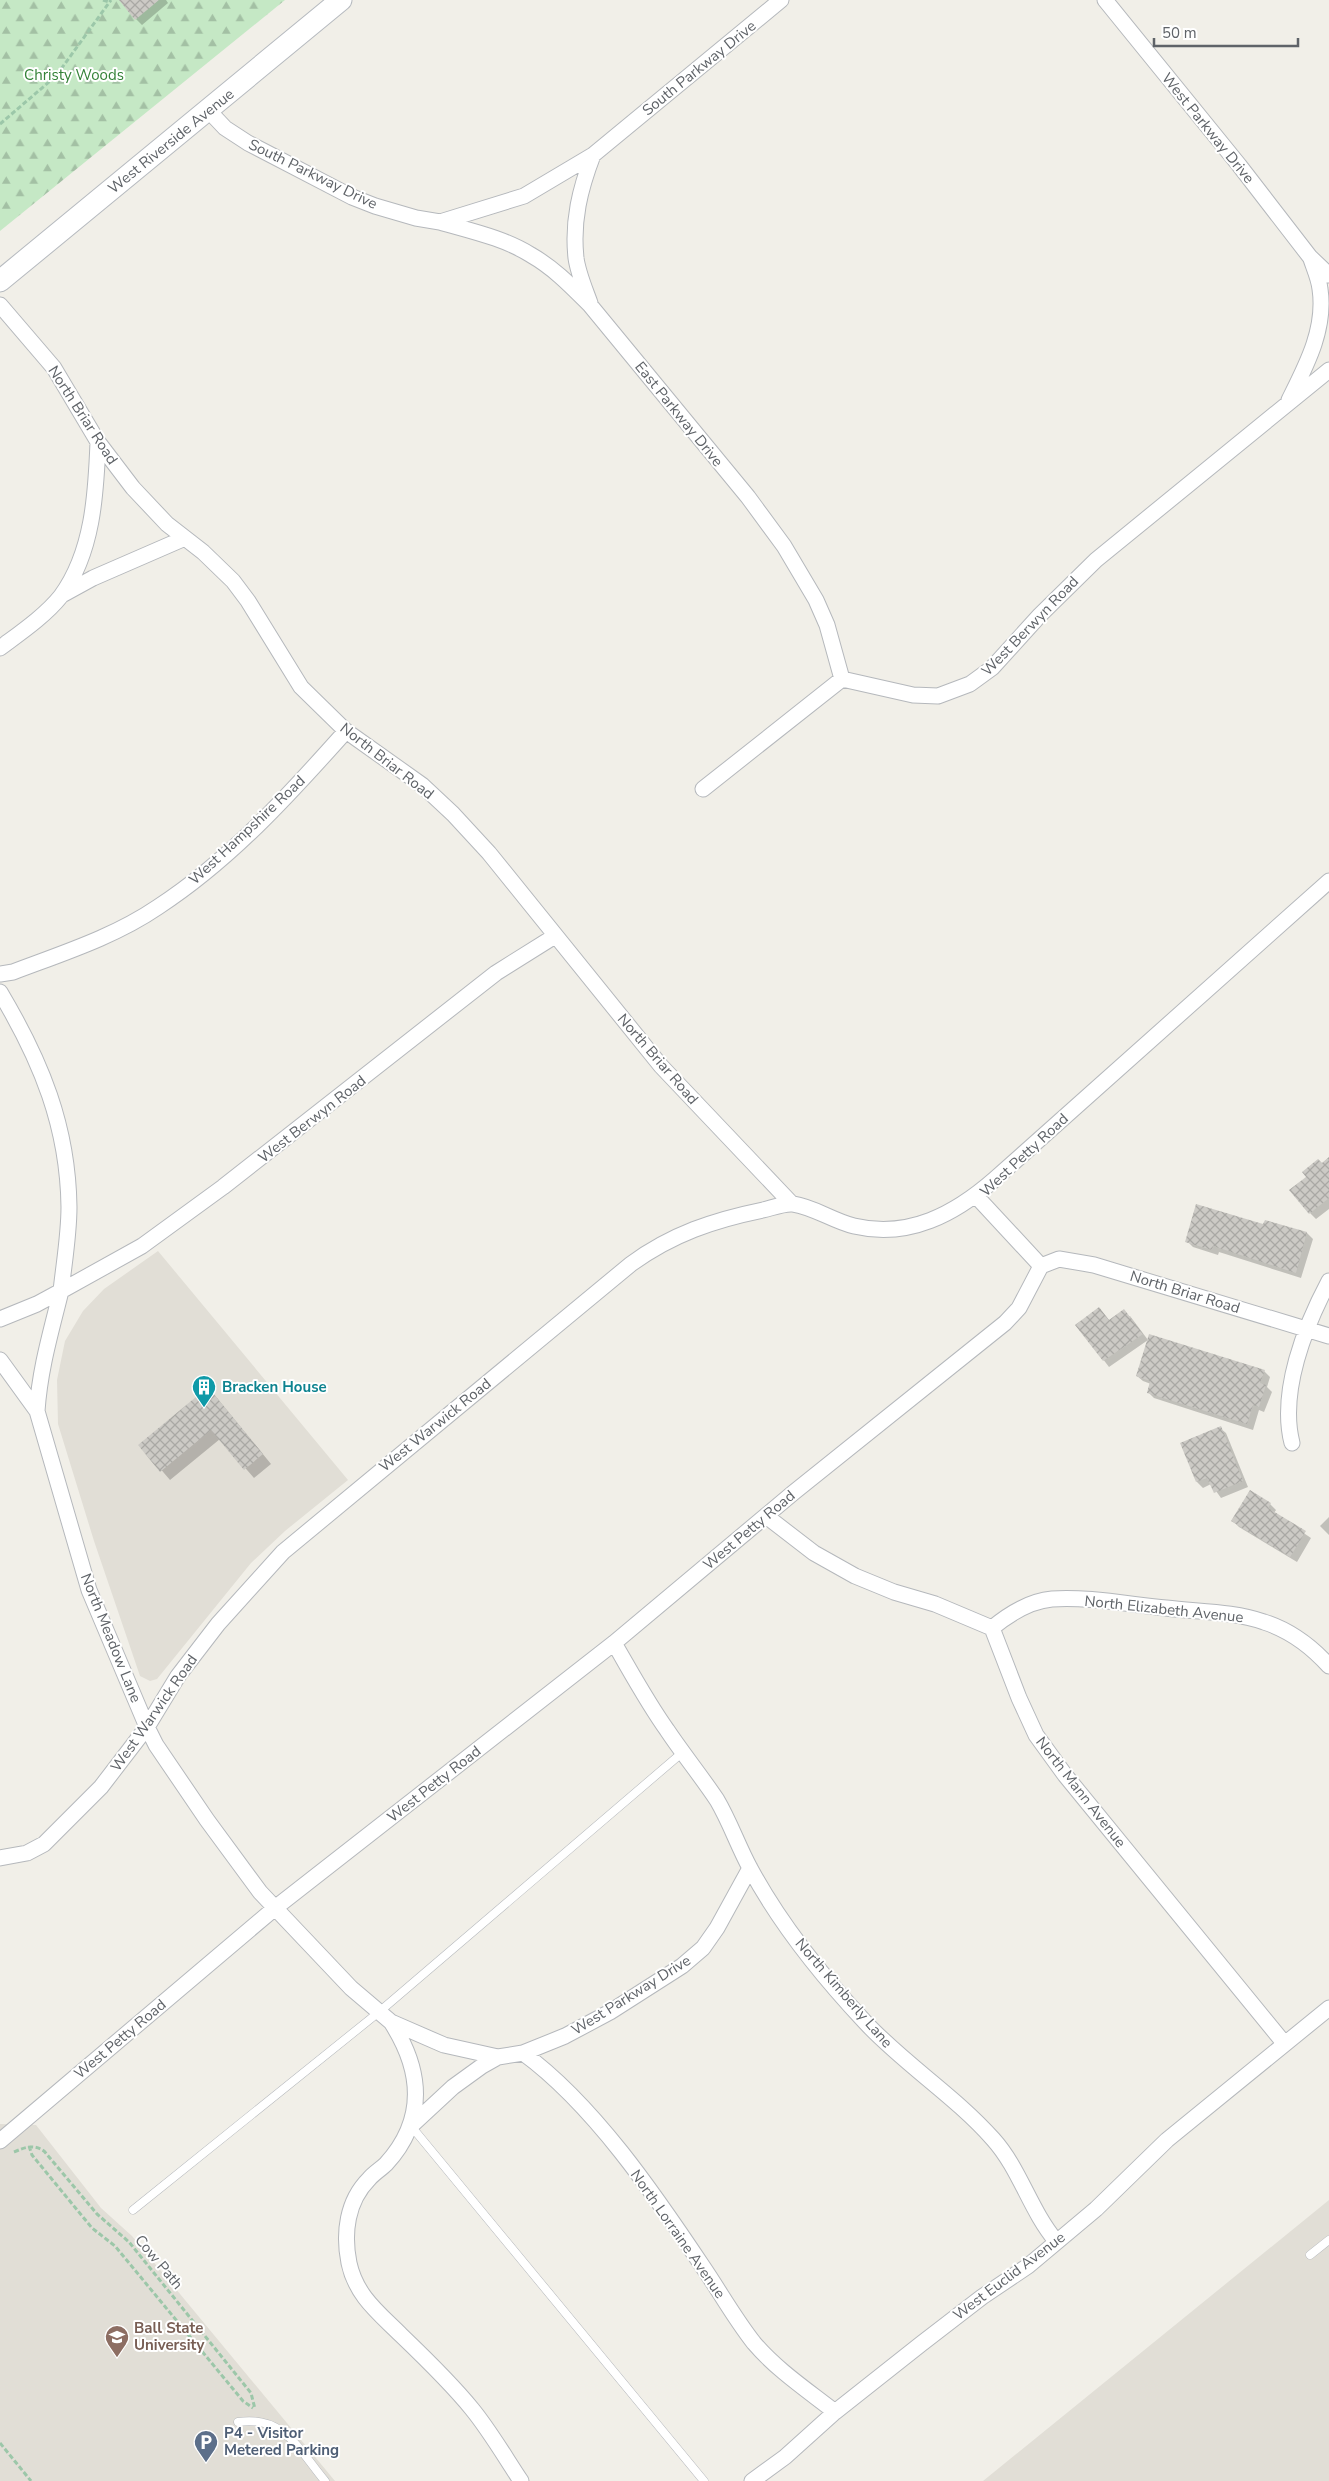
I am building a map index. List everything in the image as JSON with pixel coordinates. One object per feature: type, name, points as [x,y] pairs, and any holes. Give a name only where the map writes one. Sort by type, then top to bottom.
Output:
[{"type":"street","name":"West Riverside Avenue","points":[[0,281],[341,0]]},
{"type":"street","name":"South Parkway Drive","points":[[208,110],[226,128],[248,143],[352,197],[416,218],[440,222],[524,196],[593,155],[781,0]]},
{"type":"street","name":"West Parkway Drive","points":[[1105,0],[1310,257],[1329,275]]},
{"type":"street","name":"South Parkway Drive","points":[[590,305],[576,260],[575,222],[580,188],[593,155]]},
{"type":"street","name":"East Parkway Drive","points":[[440,222],[506,242],[532,255],[564,279],[590,305],[748,497],[784,546],[816,600],[827,625],[842,679]]},
{"type":"street","name":"West Parkway Drive","points":[[1287,404],[1310,356],[1319,322],[1320,289],[1310,257]]},
{"type":"street","name":"North Briar Road","points":[[0,305],[54,368],[98,442],[133,488],[167,524],[233,581],[248,601],[301,686],[346,731],[422,785],[453,814],[489,853],[661,1066],[792,1204]]},
{"type":"street","name":"West Berwyn Road","points":[[842,679],[912,695],[938,696],[970,684],[992,668],[1040,615],[1096,560],[1329,370]]},
{"type":"street","points":[[60,596],[75,570],[92,520],[96,494],[98,442]]},
{"type":"street","points":[[0,648],[27,628],[60,596],[93,578],[185,538]]},
{"type":"street","points":[[704,789],[842,679]]},
{"type":"street","name":"West Hampshire Road","points":[[0,974],[13,972],[100,940],[158,908],[223,856],[292,792],[346,731]]},
{"type":"street","name":"West Petty Road","points":[[0,2141],[275,1908],[614,1642],[766,1516],[1005,1323],[1019,1308],[1042,1266],[976,1196],[1329,881]]},
{"type":"street","name":"West Berwyn Road","points":[[0,1319],[37,1304],[142,1246],[223,1188],[496,973],[555,936]]},
{"type":"street","points":[[0,992],[34,1054],[55,1107],[61,1132],[68,1185],[69,1210],[61,1291],[39,1380],[38,1411]]},
{"type":"street","points":[[792,1204],[854,1226],[892,1230],[930,1222],[949,1213],[976,1196]]},
{"type":"street","name":"West Warwick Road","points":[[0,1858],[28,1852],[44,1844],[101,1787],[147,1727],[178,1676],[218,1624],[283,1552],[623,1270],[653,1248],[688,1230],[726,1217],[792,1204]]},
{"type":"street","name":"North Briar Road","points":[[1042,1266],[1059,1259],[1077,1260],[1329,1336]]},
{"type":"street","points":[[1292,1443],[1289,1430],[1289,1394],[1307,1329],[1329,1281]]},
{"type":"street","name":"North Meadow Lane","points":[[0,1360],[38,1411],[89,1590],[156,1745],[206,1820],[275,1908],[325,1963],[391,2022]]},
{"type":"street","points":[[766,1516],[814,1553],[855,1576],[894,1592],[935,1604],[992,1628]]},
{"type":"street","name":"North Elizabeth Avenue","points":[[992,1628],[1006,1616],[1020,1609],[1052,1599],[1103,1602],[1242,1617],[1284,1630],[1312,1650],[1329,1666]]},
{"type":"street","name":"North Mann Avenue","points":[[992,1628],[1019,1698],[1036,1735],[1065,1775],[1284,2043]]},
{"type":"street","name":"North Kimberly Lane","points":[[614,1642],[643,1694],[702,1776],[726,1815],[750,1868],[801,1946],[865,2022],[900,2057],[995,2140],[1019,2178],[1045,2228],[1056,2241]]},
{"type":"street","name":"West Parkway Drive","points":[[391,2022],[444,2045],[498,2057],[523,2053],[565,2036],[610,2012],[682,1966],[703,1948],[717,1928],[750,1868]]},
{"type":"street","name":"West Euclid Avenue","points":[[752,2481],[785,2457],[835,2412],[982,2296],[1028,2266],[1096,2209],[1167,2140],[1329,2008]]},
{"type":"street","points":[[391,2022],[412,2061],[416,2106],[412,2126],[386,2164],[368,2179],[356,2196],[347,2219],[346,2242],[349,2265],[358,2288],[370,2306],[402,2335],[472,2409],[521,2481]]},
{"type":"street","name":"North Lorraine Avenue","points":[[523,2053],[547,2070],[603,2131],[644,2184],[754,2342],[792,2379],[835,2412]]},
{"type":"street","name":"West Parkway Drive","points":[[412,2126],[452,2087],[498,2057]]},
{"type":"lane","points":[[133,2210],[378,2012],[683,1752]]},
{"type":"lane","points":[[412,2126],[704,2481]]},
{"type":"lane","points":[[1310,2255],[1329,2240]]},
{"type":"lane","points":[[238,2422],[272,2424],[282,2429],[325,2481]]},
{"type":"path","points":[[0,124],[56,76],[110,1],[103,0]]},
{"type":"path","name":"Cow Path","points":[[29,2146],[38,2147],[44,2151],[97,2214],[129,2242],[251,2393],[255,2410],[243,2401],[115,2246],[92,2228],[32,2155],[29,2146]]},
{"type":"path","points":[[0,2442],[31,2481]]},
{"type":"shaded area","points":[[158,1251],[348,1480],[285,1531],[251,1563],[157,1679],[150,1681],[140,1676],[94,1541],[58,1424],[57,1380],[65,1341],[83,1311],[104,1289]]},
{"type":"shaded area","name":"Ball State University","points":[[0,2124],[36,2125],[101,2208],[132,2236],[335,2481],[0,2481]]},
{"type":"shaded area","points":[[1329,2200],[1329,2481],[983,2481]]},
{"type":"green space","name":"Christy Woods","points":[[0,0],[285,0],[0,231]]},
{"type":"building","points":[[119,0],[159,0],[135,20]]},
{"type":"building","points":[[1329,1157],[1329,1198],[1309,1214],[1289,1190],[1306,1177],[1302,1172],[1318,1159],[1322,1163]]},
{"type":"building","points":[[1196,1204],[1263,1224],[1265,1220],[1307,1232],[1296,1273],[1213,1246],[1212,1250],[1185,1242]]},
{"type":"building","points":[[1099,1307],[1109,1320],[1124,1309],[1143,1334],[1103,1361],[1075,1325]]},
{"type":"building","points":[[1149,1334],[1265,1370],[1260,1383],[1266,1385],[1259,1407],[1253,1405],[1247,1424],[1147,1393],[1150,1381],[1136,1376]]},
{"type":"building","name":"Bracken House","points":[[208,1387],[263,1454],[244,1470],[211,1430],[160,1472],[138,1445]]},
{"type":"building","points":[[1221,1426],[1243,1481],[1214,1493],[1207,1478],[1196,1482],[1180,1443]]},
{"type":"building","points":[[1250,1490],[1271,1503],[1268,1508],[1306,1531],[1290,1557],[1231,1521]]},
{"type":"place","name":"Bracken House","points":[[204,1408]]},
{"type":"place","name":"Ball State University","points":[[117,2358]]},
{"type":"place","name":"P4 - Visitor Metered Parking","points":[[206,2463]]}]
